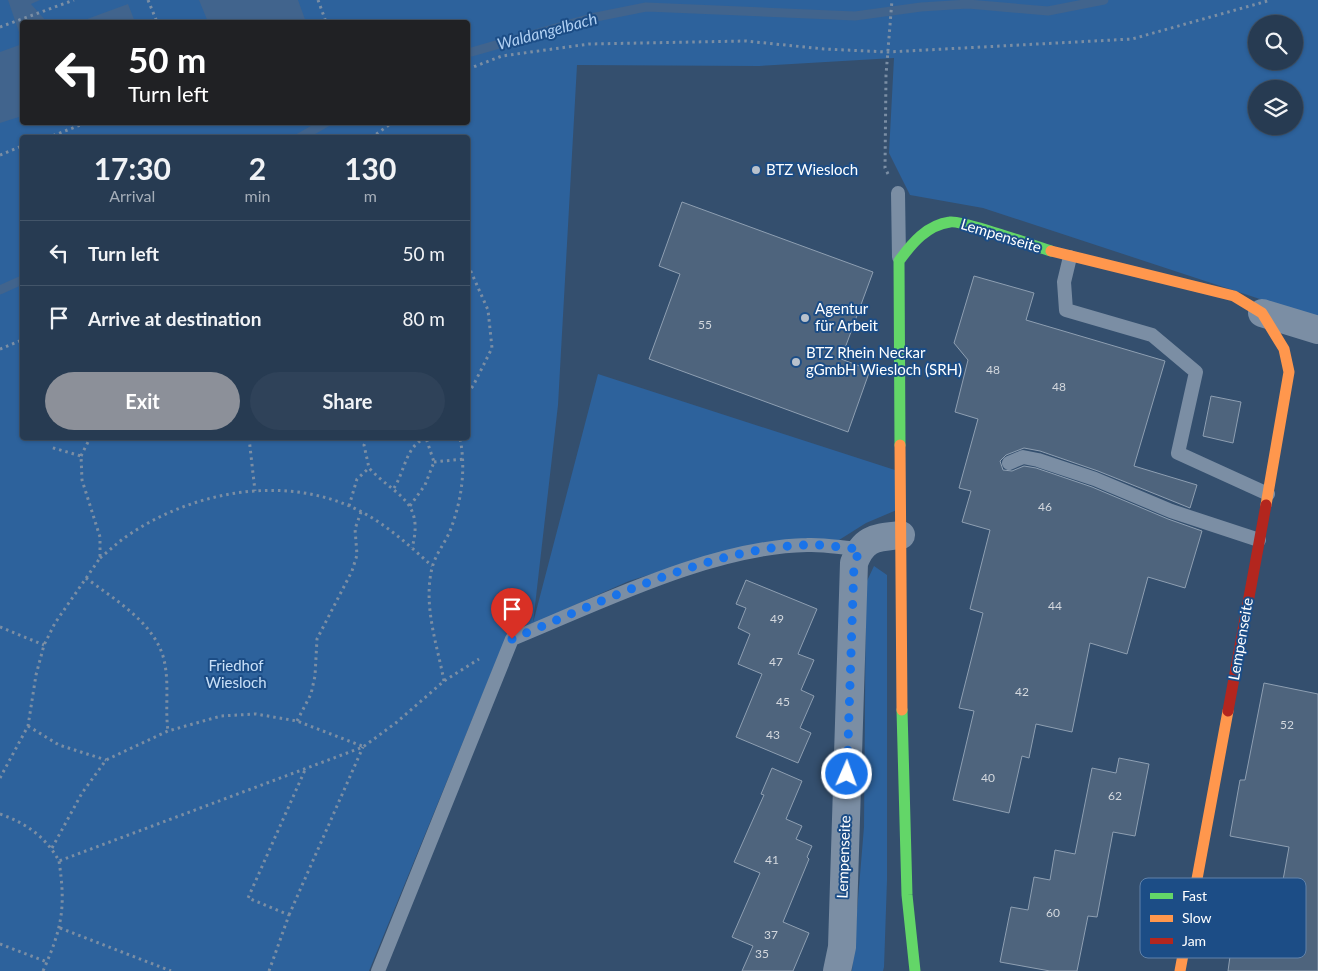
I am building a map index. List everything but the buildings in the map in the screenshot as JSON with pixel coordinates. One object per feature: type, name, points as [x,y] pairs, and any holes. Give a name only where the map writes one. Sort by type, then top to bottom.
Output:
[{"type":"street","name":"Lempenseite","points":[[900,261],[924,232],[938,223],[953,221],[1070,257],[1234,296],[1262,313],[1318,330]]},
{"type":"street","points":[[900,261],[902,778],[907,895],[915,971]]},
{"type":"street","name":"Lempenseite","points":[[1197,878],[1284,410],[1289,372],[1284,349],[1262,313]]},
{"type":"street","points":[[860,549],[874,538],[901,535]]},
{"type":"street","name":"Lempenseite","points":[[837,971],[842,947],[854,564],[860,549]]},
{"type":"street","name":"Lempenseite","points":[[1180,971],[1182,958]]},
{"type":"lane","points":[[898,192],[900,261]]},
{"type":"lane","points":[[1070,257],[1064,282],[1066,310],[1152,335],[1196,372],[1178,453],[1268,494]]},
{"type":"lane","points":[[1009,462],[1024,457],[1038,460],[1095,479],[1171,511],[1259,540]]},
{"type":"lane","points":[[378,971],[512,639],[650,583],[734,554],[807,544],[860,549]]},
{"type":"path","points":[[0,27],[74,0]]},
{"type":"path","points":[[148,0],[156,20]]},
{"type":"path","points":[[318,0],[325,20]]},
{"type":"path","points":[[892,0],[888,52],[885,168],[898,192]]},
{"type":"path","points":[[470,68],[502,56],[589,44],[746,40],[824,49],[888,52],[1132,39],[1271,0]]},
{"type":"path","points":[[55,135],[80,125]]},
{"type":"path","points":[[376,135],[389,125]]},
{"type":"path","points":[[0,154],[20,147]]},
{"type":"path","points":[[470,270],[488,310],[492,348],[474,386],[470,390]]},
{"type":"path","points":[[0,349],[20,341]]},
{"type":"path","points":[[89,440],[81,456],[82,480],[100,537],[100,558]]},
{"type":"path","points":[[249,440],[255,490]]},
{"type":"path","points":[[366,440],[364,445],[365,456],[369,468],[379,479],[394,488],[410,506],[416,535],[412,548]]},
{"type":"path","points":[[394,488],[401,478],[413,446],[423,440]]},
{"type":"path","points":[[410,506],[425,485],[434,462],[427,440]]},
{"type":"path","points":[[60,861],[363,747],[397,722],[444,681],[431,622],[429,590],[432,566],[450,530],[461,494],[464,460],[460,440]]},
{"type":"path","points":[[50,447],[81,456]]},
{"type":"path","points":[[434,462],[464,460]]},
{"type":"path","points":[[349,506],[357,480],[369,468]]},
{"type":"path","points":[[0,778],[28,726],[36,675],[44,645],[55,623],[100,558],[130,534],[165,516],[207,499],[255,490],[300,491],[349,506],[361,512],[412,548],[432,566]]},
{"type":"path","points":[[296,721],[311,694],[315,676],[317,638],[352,571],[356,555],[355,529],[361,512]]},
{"type":"path","points":[[86,578],[129,611],[150,632],[161,649],[166,666],[165,712],[168,731]]},
{"type":"path","points":[[0,627],[44,645]]},
{"type":"path","points":[[52,848],[82,793],[106,760],[168,731],[221,716],[256,714],[296,721],[363,747]]},
{"type":"path","points":[[28,726],[59,745],[106,760]]},
{"type":"path","points":[[269,971],[289,915],[363,747]]},
{"type":"path","points":[[289,915],[248,898],[305,769]]},
{"type":"path","points":[[0,814],[16,819],[34,830],[52,848],[60,861],[64,909],[60,928],[43,971]]},
{"type":"path","points":[[60,928],[171,971]]},
{"type":"path","points":[[0,944],[47,962]]},
{"type":"green space","name":"Friedhof Wiesloch","points":[[0,0],[1318,0],[1318,318],[983,208],[910,195],[889,153],[894,58],[759,66],[577,65],[558,405],[533,623],[598,374],[898,471],[899,509],[866,523],[839,540],[788,542],[727,551],[629,581],[559,612],[499,654],[369,971],[0,971]]},
{"type":"green space","points":[[874,566],[887,575],[887,880],[884,967],[883,971],[852,971],[864,827],[866,583]]},
{"type":"shaded area","points":[[8,0],[40,0],[31,4],[45,20],[20,20],[20,35]]},
{"type":"shaded area","points":[[199,0],[298,0],[305,20],[207,20]]},
{"type":"shaded area","points":[[128,4],[134,20],[84,20]]},
{"type":"shaded area","points":[[20,45],[20,117],[0,123],[0,52]]},
{"type":"waterway","name":"Waldangelbach","points":[[470,52],[591,18],[646,7],[855,16],[921,7],[968,4],[1048,11],[1104,0]]},
{"type":"waterway","name":"Waldangelbach","points":[[304,135],[322,125]]},
{"type":"waterway","name":"Waldangelbach","points":[[0,290],[20,281]]},
{"type":"traffic: fast","points":[[900,445],[899,261],[904,254],[927,231],[950,222],[983,229],[1051,251]]},
{"type":"traffic: fast","points":[[902,710],[907,895],[915,971]]},
{"type":"traffic: slow","points":[[1051,251],[1234,296],[1262,313],[1284,349],[1289,372],[1266,505]]},
{"type":"traffic: slow","points":[[900,445],[902,710]]},
{"type":"traffic: slow","points":[[1197,878],[1228,711]]},
{"type":"traffic: slow","points":[[1180,971],[1182,958]]},
{"type":"traffic: jam","points":[[1228,711],[1266,505]]},
{"type":"place","name":"BTZ Wiesloch","points":[[756,170]]},
{"type":"place","name":"Agentur für Arbeit","points":[[805,318]]},
{"type":"place","name":"BTZ Rhein Neckar gGmbH Wiesloch (SRH)","points":[[796,362]]},
{"type":"route","points":[[512,639],[650,583],[734,554],[807,544],[860,549],[854,564],[847,774]]}]
